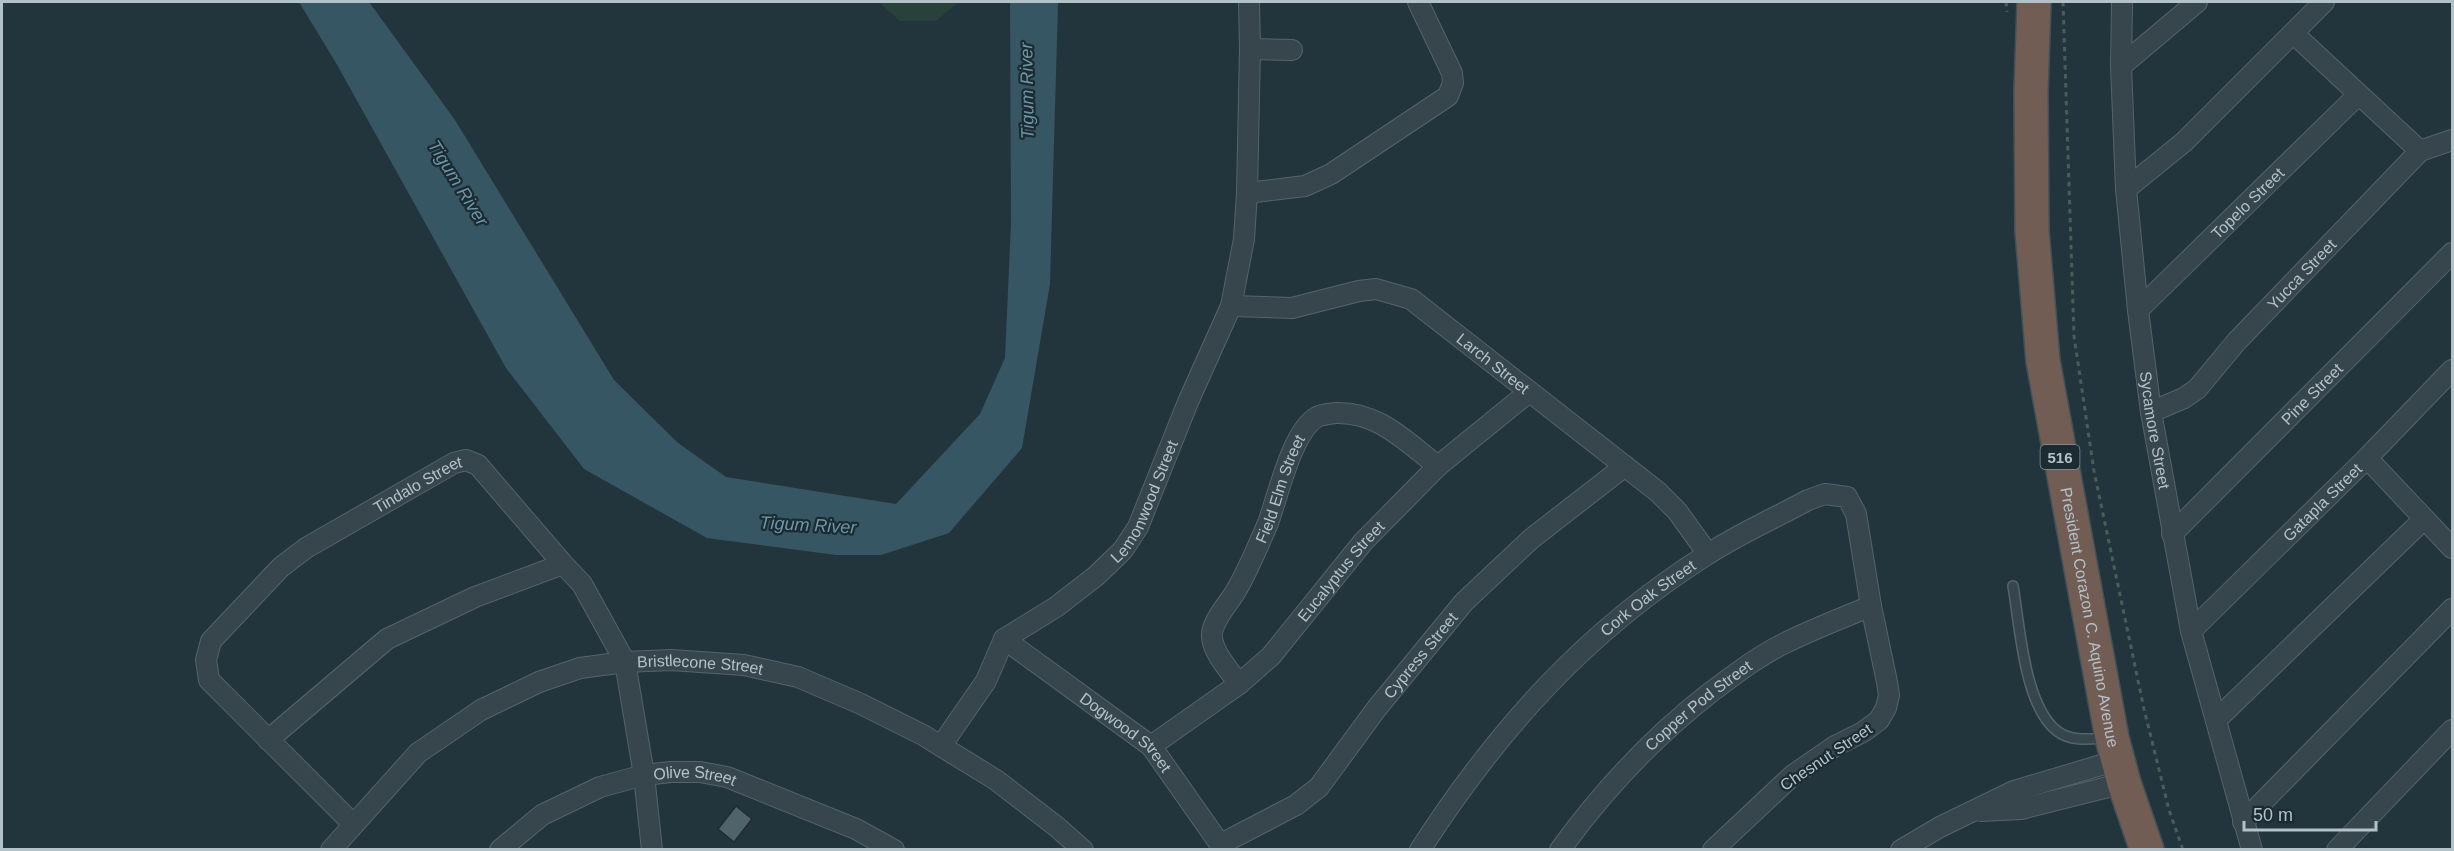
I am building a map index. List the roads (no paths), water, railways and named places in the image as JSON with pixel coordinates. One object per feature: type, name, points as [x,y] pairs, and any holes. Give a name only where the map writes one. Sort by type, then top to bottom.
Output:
[{"type":"highway","name":"President Corazon C. Aquino Avenue","points":[[2025,2],[2031,56]]},
{"type":"highway","name":"President Corazon C. Aquino Avenue","points":[[2034,2],[2031,56],[2032,231],[2043,361],[2118,760],[2147,849]]},
{"type":"street","name":"Lemonwood Street","points":[[1004,639],[1056,608],[1096,576],[1128,543],[1138,527],[1188,402],[1231,306],[1244,239],[1247,193],[1249,2]]},
{"type":"street","points":[[1247,193],[1305,186],[1332,174],[1448,96],[1453,83],[1452,73],[1418,2]]},
{"type":"street","name":"Sycamore Street","points":[[2122,2],[2121,66],[2126,189],[2151,412],[2191,631],[2252,849]]},
{"type":"street","points":[[2121,66],[2197,2]]},
{"type":"street","points":[[2126,189],[2184,142],[2324,2]]},
{"type":"street","points":[[2294,34],[2420,151]]},
{"type":"street","points":[[1250,49],[1292,50]]},
{"type":"street","name":"Topelo Street","points":[[2138,310],[2358,95]]},
{"type":"street","name":"Yucca Street","points":[[2151,412],[2184,398],[2197,389],[2237,341],[2420,151],[2452,140]]},
{"type":"street","name":"Pine Street","points":[[2172,534],[2452,254]]},
{"type":"street","name":"Larch Street","points":[[1231,306],[1292,308],[1359,291],[1377,289],[1411,299],[1658,492],[1677,511],[1708,554]]},
{"type":"street","name":"Gatapla Street","points":[[2191,631],[2367,459],[2452,370]]},
{"type":"street","name":"Eucalyptus Street","points":[[1151,746],[1239,684],[1271,657],[1363,542],[1438,466],[1528,392]]},
{"type":"street","name":"Field Elm Street","points":[[1239,684],[1215,648],[1212,639],[1213,628],[1256,552],[1292,455],[1309,425],[1317,417],[1325,414],[1363,415],[1394,432],[1438,466]]},
{"type":"street","points":[[2367,459],[2452,548]]},
{"type":"street","name":"Tindalo Street","points":[[352,823],[209,680],[206,660],[211,641],[281,567],[306,548],[454,463],[466,460],[478,465],[582,584],[625,662],[644,775],[652,849]]},
{"type":"street","name":"Cypress Street","points":[[1223,847],[1296,805],[1319,787],[1377,708],[1464,602],[1531,539],[1625,466]]},
{"type":"street","name":"Cork Oak Street","points":[[1420,849],[1457,792],[1504,732],[1586,646],[1636,603],[1708,554],[1808,500],[1825,494],[1847,496],[1856,514],[1871,606]]},
{"type":"street","points":[[2216,720],[2423,520]]},
{"type":"street","points":[[268,740],[387,639],[475,597],[563,564]]},
{"type":"street","name":"Copper Pod Street","points":[[1560,849],[1591,807],[1625,768],[1694,705],[1740,669],[1782,644],[1871,606]]},
{"type":"street","name":"Chesnut Street","points":[[1713,849],[1793,775],[1835,746],[1863,732],[1879,720],[1886,708],[1889,695],[1871,606]]},
{"type":"street","points":[[2243,822],[2452,609]]},
{"type":"street","points":[[941,746],[986,681],[1004,639]]},
{"type":"street","name":"Dogwood Street","points":[[1004,639],[1151,746],[1223,847]]},
{"type":"street","name":"Bristlecone Street","points":[[331,849],[352,823],[418,753],[481,710],[539,682],[580,668],[625,662],[671,660],[744,665],[798,677],[861,704],[941,746],[996,780],[1083,849]]},
{"type":"street","points":[[2337,849],[2452,730]]},
{"type":"street","points":[[1901,849],[2014,791],[2118,760]]},
{"type":"street","name":"Olive Street","points":[[500,849],[542,815],[600,787],[644,775],[671,772],[700,772],[727,777],[856,829],[894,849]]},
{"type":"lane","points":[[2013,586],[2032,695],[2042,714],[2058,732],[2079,739],[2118,760]]},
{"type":"water","name":"Tigum River","points":[[299,2],[369,2],[455,120],[614,380],[678,443],[726,477],[896,504],[980,414],[1005,358],[1011,223],[1010,2],[1058,2],[1050,284],[1022,448],[949,533],[881,555],[836,555],[707,538],[584,469],[506,368],[336,63]]}]
